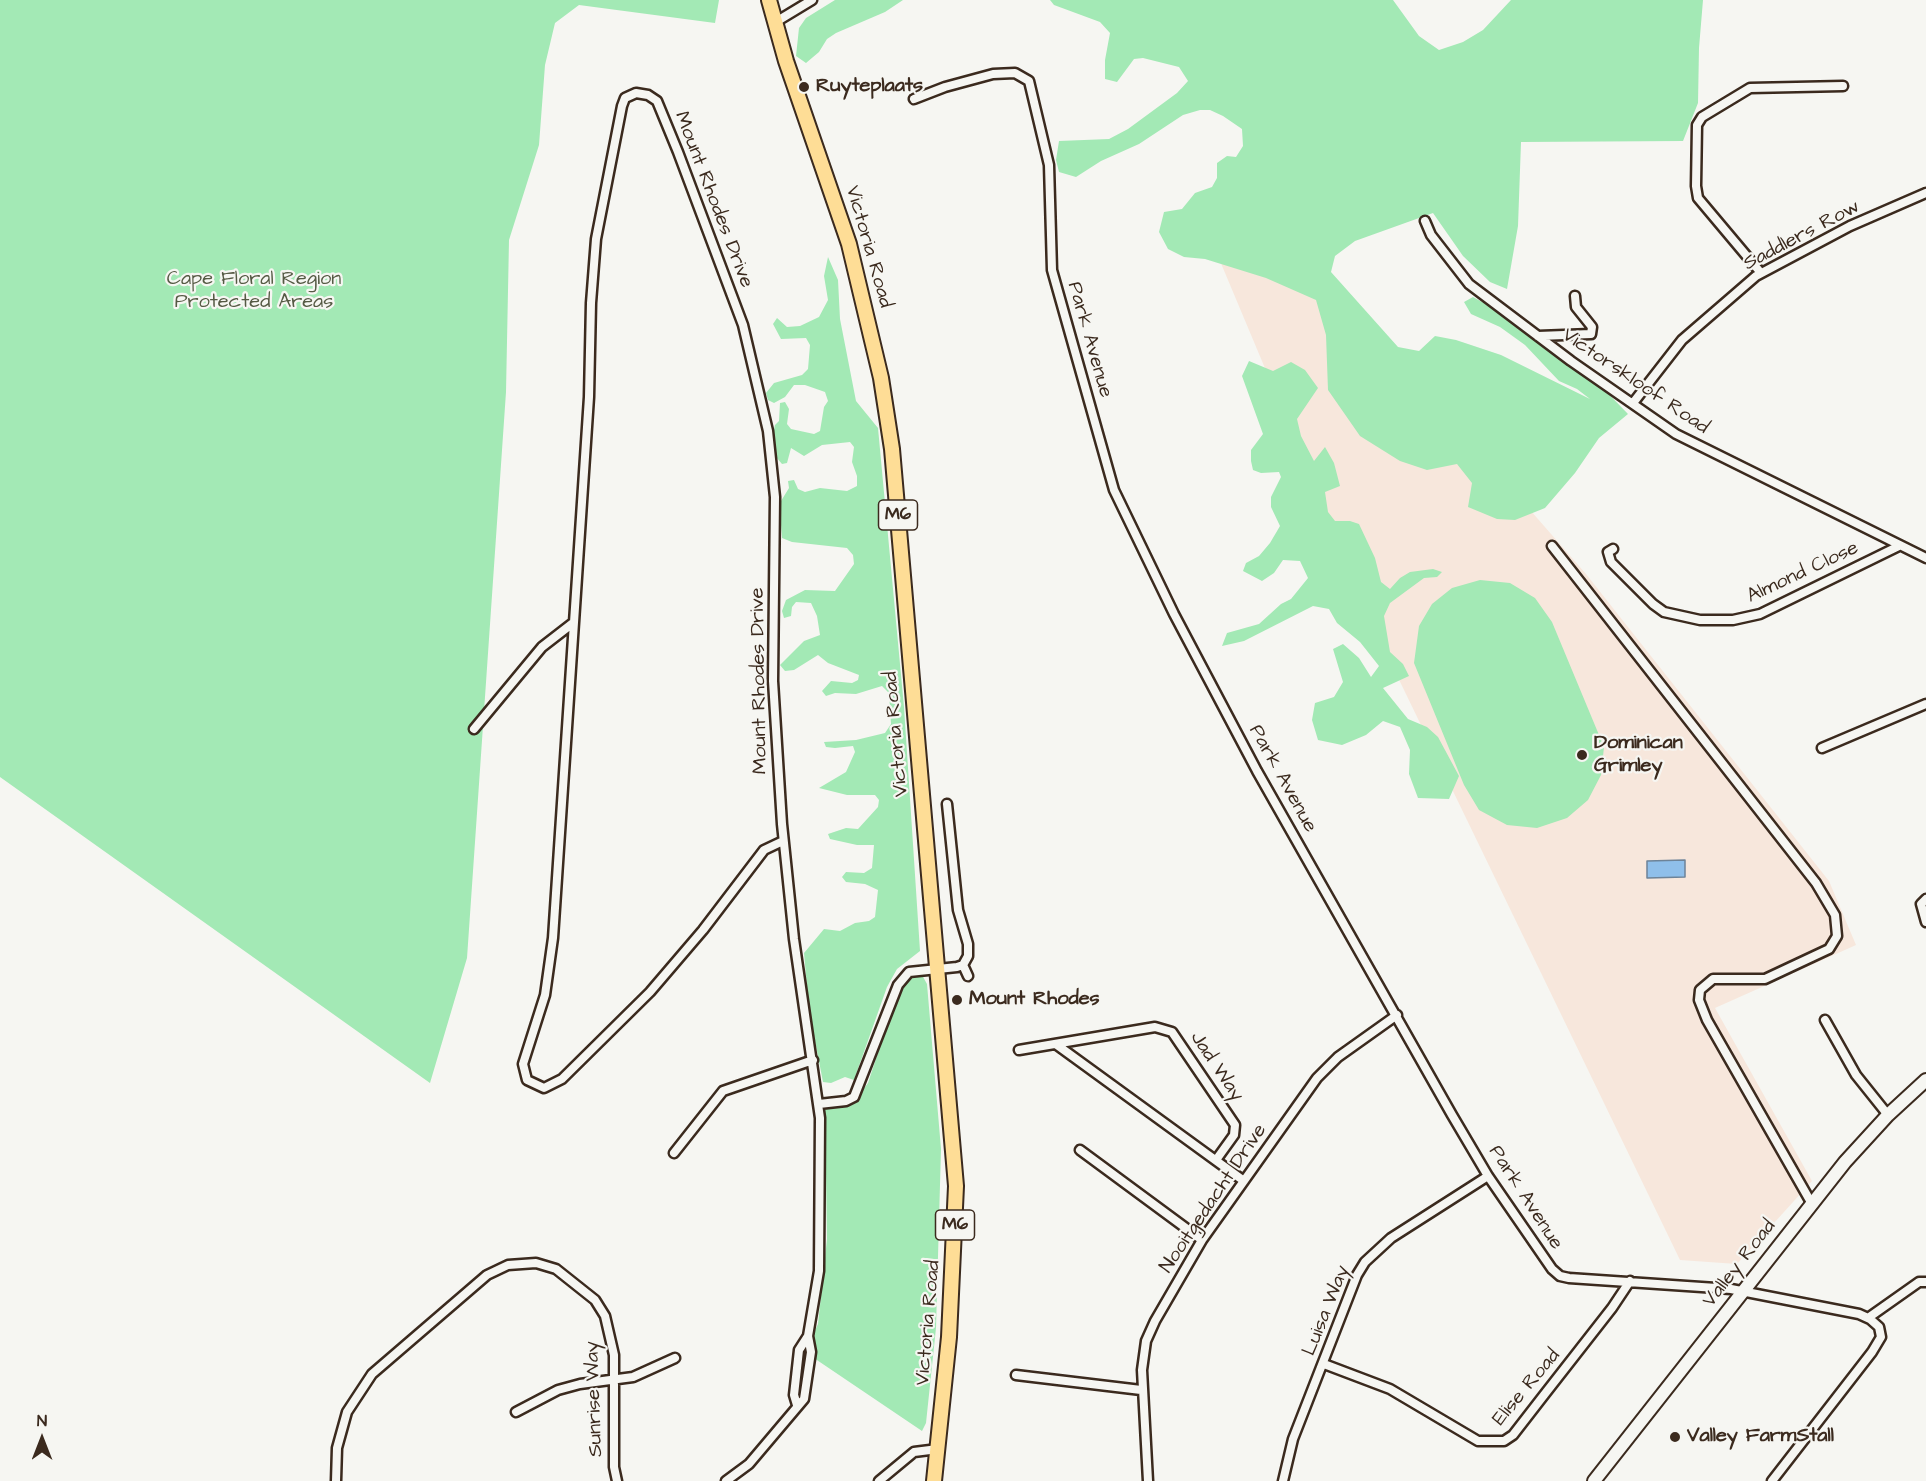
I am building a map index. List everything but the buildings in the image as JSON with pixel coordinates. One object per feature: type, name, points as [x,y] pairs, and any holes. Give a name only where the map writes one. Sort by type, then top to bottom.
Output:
[{"type":"main road","name":"Victoria Road","points":[[770,0],[774,23],[849,244],[881,378],[892,448],[956,1186],[955,1255],[934,1481]]},
{"type":"street","points":[[774,23],[812,0]]},
{"type":"street","name":"Park Avenue","points":[[914,99],[945,87],[993,74],[1015,73],[1029,81],[1049,165],[1052,270],[1114,490],[1174,614],[1257,771],[1488,1176],[1556,1274],[1569,1278],[1743,1291],[1868,1318]]},
{"type":"street","points":[[1761,273],[1698,198],[1696,186],[1697,125],[1702,117],[1750,88],[1843,86]]},
{"type":"street","name":"Mount Rhodes Drive","points":[[726,1481],[749,1464],[797,1405],[794,1395],[799,1350],[808,1336],[819,1271],[819,1104],[794,939],[783,841],[774,681],[775,497],[768,431],[748,343],[729,286],[657,101],[643,93],[630,96],[622,106],[596,239],[591,303],[590,397],[553,938],[543,1001],[523,1070],[527,1080],[536,1086],[553,1086],[562,1079],[650,992],[703,930],[764,850],[783,841]]},
{"type":"street","name":"Saddlers Row","points":[[1633,403],[1682,339],[1761,273],[1850,226],[1926,193]]},
{"type":"street","name":"Victorskloof Road","points":[[1425,221],[1431,235],[1465,280],[1538,336],[1684,439],[1926,558]]},
{"type":"street","points":[[1538,336],[1591,334],[1590,323],[1576,308],[1575,296]]},
{"type":"street","points":[[1552,546],[1816,883],[1835,915],[1837,936],[1829,949],[1765,979],[1713,979],[1704,984],[1699,1000],[1707,1020],[1812,1204]]},
{"type":"street","name":"Almond Close","points":[[1613,549],[1608,552],[1607,557],[1611,562],[1664,612],[1700,620],[1733,620],[1760,614],[1899,546]]},
{"type":"street","points":[[474,729],[490,706],[542,647],[573,623]]},
{"type":"street","points":[[1822,748],[1926,704]]},
{"type":"street","points":[[947,804],[958,910],[968,944],[968,956],[963,965]]},
{"type":"street","points":[[1926,899],[1921,904],[1926,922]]},
{"type":"street","points":[[819,1104],[838,1103],[854,1097],[903,978],[914,970],[963,965]]},
{"type":"street","points":[[963,965],[968,976]]},
{"type":"street","name":"Nooitgedacht Drive","points":[[1148,1481],[1142,1390],[1146,1341],[1202,1239],[1328,1065],[1397,1016]]},
{"type":"street","points":[[1825,1020],[1856,1075],[1888,1115]]},
{"type":"street","name":"Jad Way","points":[[1019,1050],[1155,1027],[1173,1032],[1235,1125],[1234,1135],[1216,1160]]},
{"type":"street","points":[[1057,1045],[1245,1181]]},
{"type":"street","points":[[674,1153],[723,1090],[813,1060]]},
{"type":"street","name":"Valley Road","points":[[1594,1481],[1845,1162],[1888,1115],[1926,1081]]},
{"type":"street","points":[[1080,1150],[1202,1239]]},
{"type":"street","name":"Luisa Way","points":[[1283,1481],[1289,1451],[1357,1275],[1375,1250],[1488,1176]]},
{"type":"street","name":"Sunrise Way","points":[[336,1481],[337,1448],[347,1412],[372,1374],[487,1275],[508,1265],[536,1263],[556,1269],[595,1300],[605,1316],[614,1355],[614,1467],[617,1481]]},
{"type":"street","name":"Elise Road","points":[[1324,1364],[1390,1389],[1478,1441],[1504,1442],[1513,1435],[1612,1308],[1630,1281]]},
{"type":"street","points":[[1772,1481],[1845,1389],[1880,1339],[1879,1328],[1868,1318],[1919,1282],[1926,1282]]},
{"type":"street","points":[[516,1412],[558,1390],[580,1384],[615,1381],[652,1370],[675,1358]]},
{"type":"street","points":[[1016,1376],[1142,1390]]},
{"type":"street","points":[[879,1481],[914,1452],[938,1449]]},
{"type":"shaded area","name":"Dominican Grimley","points":[[1207,230],[1330,281],[1586,574],[1829,881],[1856,945],[1715,1008],[1812,1181],[1737,1264],[1680,1260],[1374,628]]},
{"type":"green space","name":"Cape Floral Region Protected Areas","points":[[0,0],[719,0],[715,23],[579,5],[555,23],[545,65],[539,145],[509,240],[506,392],[467,958],[430,1083],[0,777]]},
{"type":"green space","points":[[835,0],[903,0],[885,12],[836,33],[827,39],[819,52],[806,63],[796,56],[799,28],[806,18]]},
{"type":"green space","points":[[1050,0],[1393,0],[1419,36],[1439,50],[1463,42],[1483,30],[1511,0],[1703,0],[1698,103],[1683,141],[1521,142],[1518,226],[1507,289],[1490,282],[1463,256],[1433,213],[1355,241],[1335,256],[1331,272],[1398,347],[1419,351],[1435,336],[1456,340],[1501,355],[1590,399],[1577,389],[1559,381],[1525,345],[1500,327],[1471,314],[1464,302],[1473,297],[1504,314],[1546,347],[1595,380],[1628,414],[1599,438],[1575,473],[1545,508],[1515,520],[1497,519],[1468,507],[1472,483],[1457,464],[1427,470],[1400,461],[1360,436],[1328,390],[1326,335],[1316,300],[1266,278],[1205,259],[1184,257],[1168,249],[1159,232],[1164,212],[1182,209],[1195,193],[1212,187],[1217,178],[1217,163],[1227,156],[1236,157],[1243,146],[1242,129],[1210,110],[1200,110],[1183,115],[1139,144],[1101,161],[1076,177],[1059,172],[1056,160],[1059,141],[1109,139],[1128,129],[1177,93],[1188,81],[1179,67],[1143,58],[1134,59],[1117,82],[1105,79],[1105,60],[1110,33],[1100,22],[1054,5]]},
{"type":"green space","points":[[828,257],[838,280],[840,319],[856,401],[878,428],[904,707],[920,951],[897,969],[887,987],[854,1080],[845,1077],[831,1083],[823,1082],[809,1010],[804,953],[824,929],[840,931],[855,923],[869,921],[875,917],[878,890],[865,884],[846,882],[842,877],[846,872],[864,873],[872,868],[874,845],[857,845],[830,839],[828,834],[846,828],[858,829],[878,807],[879,800],[875,795],[847,795],[819,788],[846,772],[855,752],[853,746],[826,747],[824,742],[856,740],[885,733],[891,724],[889,693],[882,686],[856,694],[835,693],[826,696],[822,691],[831,681],[852,683],[858,680],[859,675],[828,663],[818,655],[794,670],[785,671],[780,665],[804,641],[820,635],[817,616],[811,603],[796,602],[792,607],[791,616],[784,618],[782,611],[786,600],[805,590],[835,591],[854,564],[853,555],[847,548],[792,542],[782,538],[781,501],[789,488],[788,481],[794,480],[798,489],[805,492],[820,488],[847,491],[857,486],[857,476],[852,462],[854,447],[850,442],[822,445],[804,456],[791,448],[787,463],[782,464],[776,457],[772,439],[775,425],[779,421],[780,403],[785,402],[789,409],[787,424],[791,429],[814,434],[820,431],[824,407],[828,401],[825,392],[805,385],[794,385],[785,397],[774,403],[768,400],[766,393],[774,383],[802,375],[808,369],[810,345],[806,338],[781,339],[773,324],[777,318],[787,327],[800,326],[819,317],[828,300],[824,276]]},
{"type":"green space","points":[[1249,361],[1273,371],[1291,362],[1305,370],[1318,388],[1297,419],[1301,436],[1314,461],[1325,447],[1334,463],[1340,486],[1325,492],[1328,512],[1335,521],[1350,521],[1359,524],[1375,558],[1381,582],[1390,589],[1400,578],[1410,572],[1433,569],[1442,572],[1437,577],[1424,578],[1390,603],[1384,616],[1390,652],[1403,664],[1409,676],[1383,688],[1408,719],[1427,727],[1438,737],[1459,776],[1449,799],[1418,798],[1409,774],[1410,750],[1400,727],[1383,721],[1366,735],[1342,745],[1318,740],[1312,720],[1315,703],[1334,697],[1343,682],[1333,649],[1343,644],[1359,658],[1371,677],[1379,666],[1360,642],[1337,623],[1329,609],[1313,606],[1244,641],[1222,646],[1227,633],[1259,624],[1281,604],[1291,599],[1308,578],[1300,561],[1283,560],[1274,573],[1262,581],[1243,571],[1246,563],[1259,556],[1270,543],[1280,526],[1271,507],[1271,497],[1281,477],[1279,472],[1261,473],[1253,470],[1251,461],[1251,450],[1263,434],[1242,376]]},
{"type":"green space","points":[[1480,580],[1510,583],[1535,598],[1552,622],[1604,747],[1601,775],[1588,800],[1567,818],[1537,828],[1507,825],[1479,810],[1464,785],[1414,663],[1419,626],[1432,604],[1452,588]]},
{"type":"green space","points":[[922,975],[927,984],[941,1149],[936,1328],[926,1423],[922,1431],[805,1352],[818,1324],[827,1239],[825,1109],[853,1103],[868,1083],[899,989],[909,976]]},
{"type":"water","points":[[1685,860],[1685,877],[1647,878],[1647,861]]},
{"type":"place","name":"Ruyteplaats","points":[[804,87]]},
{"type":"place","name":"Dominican Grimley","points":[[1582,755]]},
{"type":"place","name":"Mount Rhodes","points":[[957,1000]]},
{"type":"place","name":"Valley FarmStall","points":[[1675,1437]]}]
